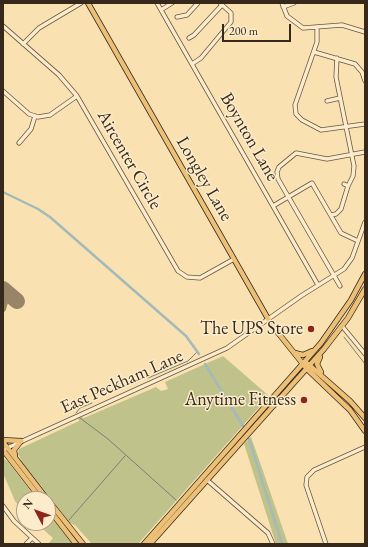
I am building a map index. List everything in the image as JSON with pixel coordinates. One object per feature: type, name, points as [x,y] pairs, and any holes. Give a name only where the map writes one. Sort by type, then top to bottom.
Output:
[{"type":"main road","name":"Longley Lane","points":[[88,3],[268,319],[293,352],[304,363],[339,391],[365,418]]},
{"type":"main road","points":[[144,544],[321,343],[351,300],[365,274]]},
{"type":"main road","points":[[150,544],[309,367],[342,326],[365,288]]},
{"type":"main road","points":[[293,352],[306,355],[321,343]]},
{"type":"main road","points":[[324,349],[318,361],[318,368],[339,391]]},
{"type":"main road","name":"Longley Lane","points":[[309,367],[350,410],[365,431]]},
{"type":"main road","points":[[298,379],[303,376],[311,376],[338,398]]},
{"type":"main road","points":[[350,410],[365,427]]},
{"type":"main road","points":[[22,441],[3,441],[4,449],[35,491]]},
{"type":"main road","points":[[14,462],[14,450],[22,441]]},
{"type":"main road","points":[[207,480],[208,475],[232,445]]},
{"type":"main road","points":[[3,456],[14,462],[41,491]]},
{"type":"main road","points":[[56,509],[83,544]]},
{"type":"main road","points":[[56,518],[76,544]]},
{"type":"street","points":[[23,44],[39,28],[81,3]]},
{"type":"street","name":"Boynton Lane","points":[[157,3],[318,285]]},
{"type":"street","points":[[161,10],[172,3]]},
{"type":"street","points":[[177,17],[187,15],[198,3]]},
{"type":"street","points":[[294,3],[282,5],[287,16],[296,25],[306,28],[342,25],[365,32]]},
{"type":"street","points":[[189,38],[194,35],[221,4],[229,11],[232,18],[230,24],[192,64]]},
{"type":"street","name":"Aircenter Circle","points":[[3,26],[58,75],[77,96],[178,271],[190,278],[200,278],[234,259]]},
{"type":"street","points":[[317,28],[318,39],[295,105],[296,114],[302,120],[322,130],[365,124]]},
{"type":"street","points":[[314,52],[356,64],[362,72],[365,81]]},
{"type":"street","points":[[330,215],[336,214],[341,209],[354,169],[335,72],[337,58]]},
{"type":"street","points":[[3,91],[27,112],[35,116],[49,115],[77,96]]},
{"type":"street","points":[[327,101],[340,98]]},
{"type":"street","points":[[19,142],[31,129],[35,116]]},
{"type":"street","points":[[340,286],[288,197],[277,177],[277,172],[279,167],[296,153],[322,159],[365,152]]},
{"type":"street","points":[[273,206],[312,183],[343,235],[358,241]]},
{"type":"street","points":[[344,184],[348,186]]},
{"type":"street","name":"East Peckham Lane","points":[[4,449],[222,352],[347,266],[365,222]]},
{"type":"street","points":[[342,326],[365,354]]},
{"type":"street","points":[[326,544],[306,485],[307,477],[312,471],[365,447]]},
{"type":"street","points":[[207,480],[267,532],[273,544]]},
{"type":"street","points":[[3,506],[14,521],[39,544]]},
{"type":"street","points":[[26,544],[32,538]]},
{"type":"green space","points":[[223,356],[269,396],[138,544],[92,544],[75,525],[70,523],[56,505],[56,491],[45,491],[23,463],[18,454],[19,449],[79,421],[78,418],[84,418],[156,387],[161,391],[168,389],[165,382]]},
{"type":"green space","points":[[251,437],[288,544],[276,544],[244,444]]},
{"type":"green space","points":[[3,458],[8,462],[31,491],[16,491],[16,502],[3,473]]},
{"type":"green space","points":[[56,523],[73,544],[48,544],[53,538],[45,531],[56,531]]},
{"type":"waterway","points":[[3,192],[38,209],[50,217],[186,336],[199,354]]},
{"type":"waterway","points":[[344,337],[365,364]]},
{"type":"waterway","points":[[148,378],[188,361],[197,352]]},
{"type":"waterway","points":[[205,364],[243,426]]},
{"type":"waterway","points":[[76,413],[80,408],[92,403]]},
{"type":"waterway","points":[[80,418],[108,439],[176,500]]},
{"type":"waterway","points":[[249,439],[282,544]]},
{"type":"waterway","points":[[69,520],[125,456]]},
{"type":"taxiway","points":[[3,290],[6,299],[3,309]]},
{"type":"runway","points":[[3,289],[17,301]]},
{"type":"place","name":"The UPS Store","points":[[311,329]]},
{"type":"place","name":"Anytime Fitness","points":[[304,400]]}]
